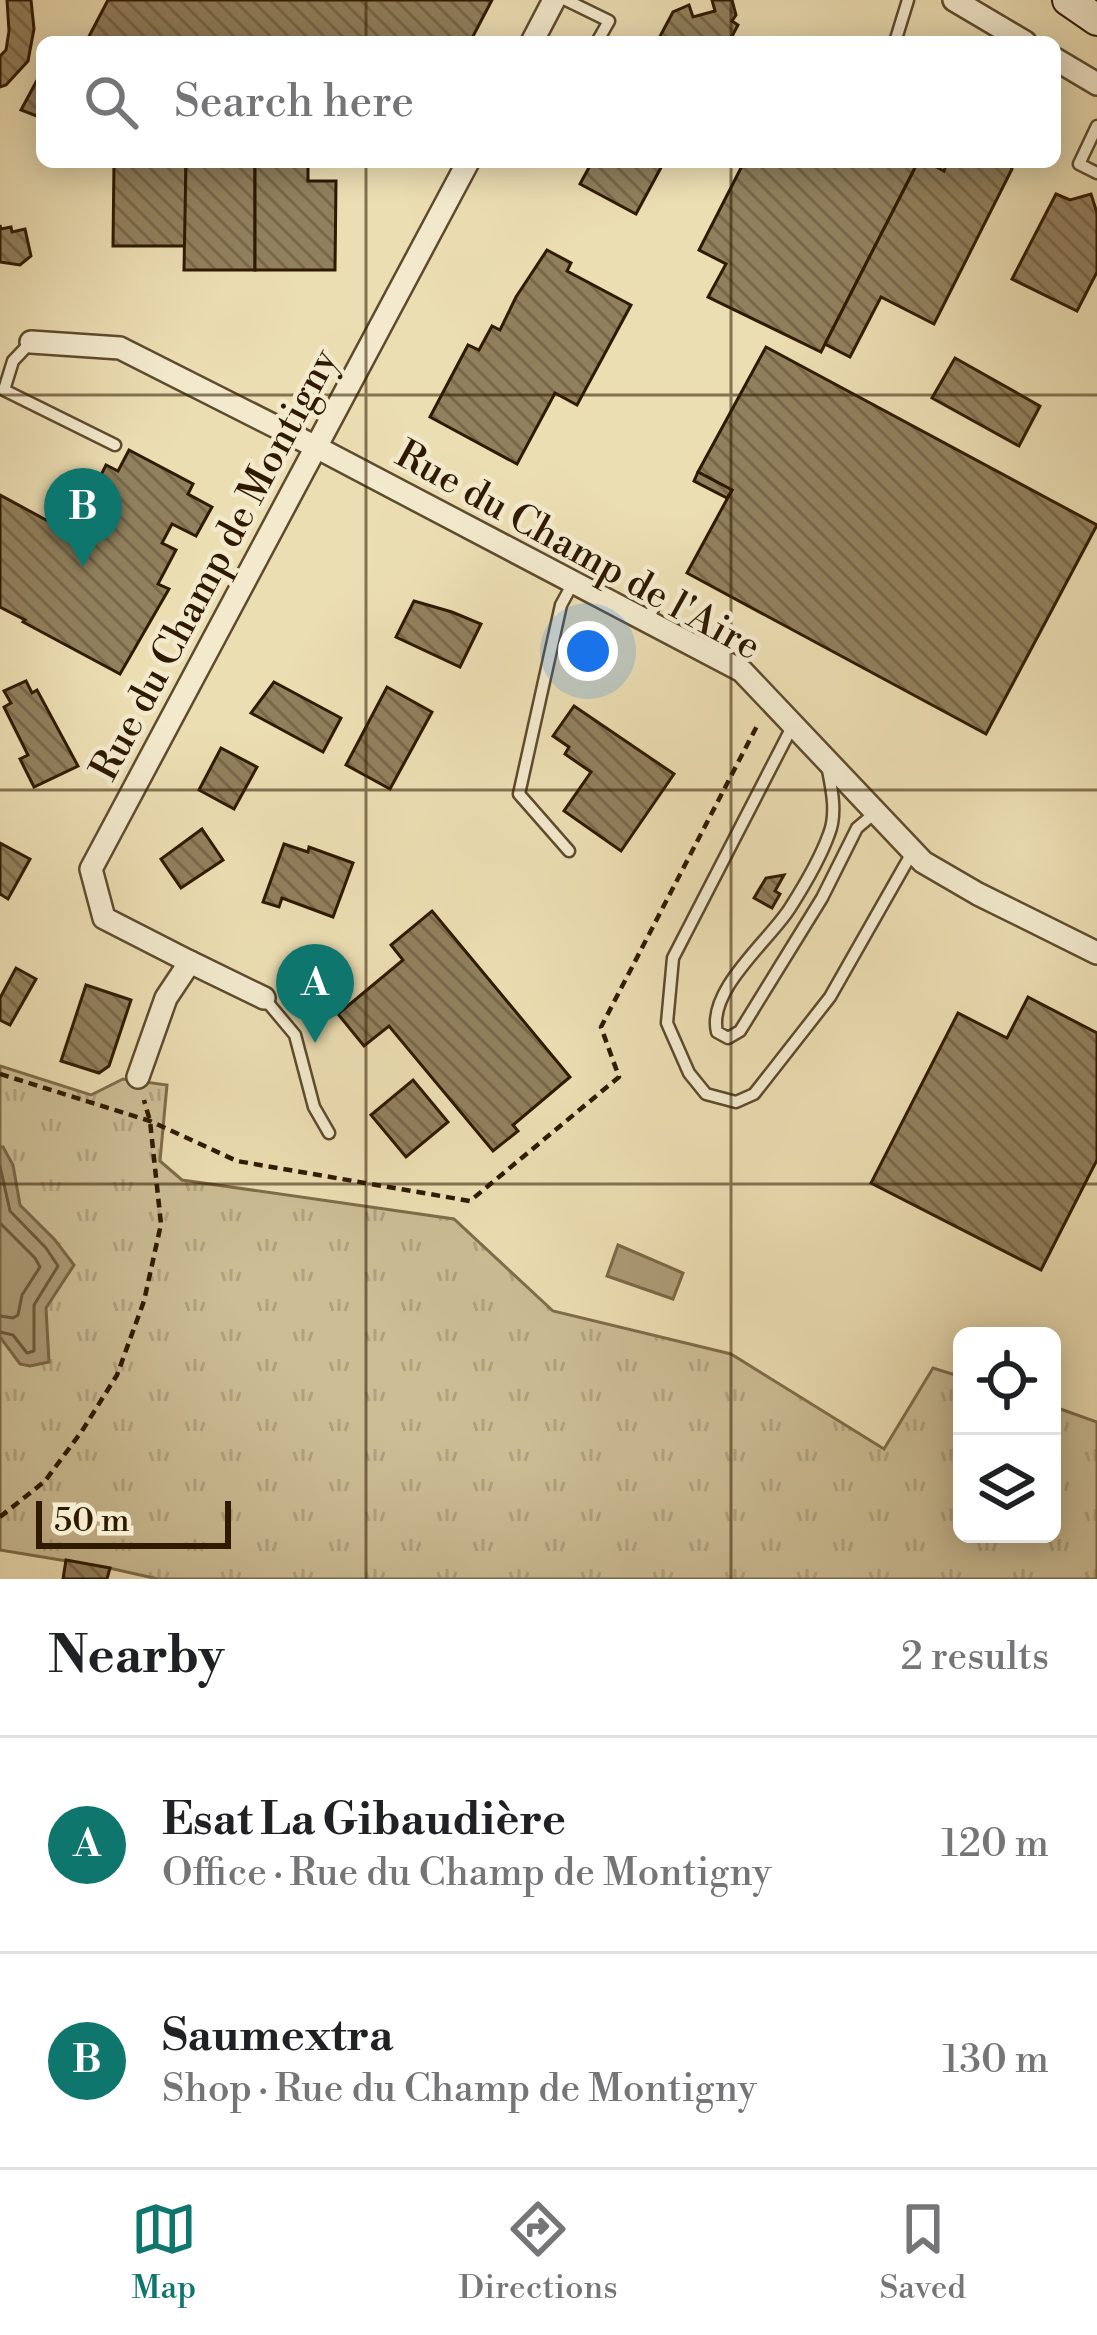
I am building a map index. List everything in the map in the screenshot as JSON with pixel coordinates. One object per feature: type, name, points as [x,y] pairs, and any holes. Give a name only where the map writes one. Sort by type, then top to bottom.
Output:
[{"type":"main road","points":[[1068,0],[1097,20]]},
{"type":"street","points":[[535,36],[554,0]]},
{"type":"street","points":[[954,0],[1015,36]]},
{"type":"street","points":[[1061,63],[1097,84]]},
{"type":"street","name":"Rue du Champ de Montigny","points":[[264,998],[104,918],[92,869],[465,168]]},
{"type":"street","name":"Rue du Champ de l'Aire","points":[[31,342],[120,348],[573,583],[651,613],[742,671],[923,862],[1097,953]]},
{"type":"street","points":[[138,1077],[166,998],[190,962]]},
{"type":"lane","points":[[566,0],[609,21],[600,36]]},
{"type":"lane","points":[[897,36],[908,0]]},
{"type":"lane","points":[[1097,126],[1079,164],[1097,173]]},
{"type":"lane","points":[[31,342],[13,361],[4,391],[116,445]]},
{"type":"lane","points":[[568,851],[519,794],[561,604],[573,583]]},
{"type":"lane","points":[[794,725],[673,958],[667,1023],[689,1073],[706,1094],[736,1102],[754,1094],[830,998],[914,851]]},
{"type":"lane","points":[[826,760],[833,805],[830,834],[788,910],[743,964],[714,1020],[717,1033],[728,1038],[740,1031],[822,898],[857,828],[876,812]]},
{"type":"lane","points":[[264,998],[295,1035],[314,1107],[329,1133]]},
{"type":"path","points":[[0,1074],[150,1121],[237,1161],[470,1201],[619,1077],[601,1027],[771,702]]},
{"type":"path","points":[[0,1516],[45,1481],[117,1376],[144,1301],[161,1224],[150,1121]]},
{"type":"green space","points":[[0,1066],[91,1095],[123,1079],[167,1085],[160,1161],[182,1180],[454,1219],[553,1311],[731,1354],[884,1449],[933,1368],[953,1374],[953,1543],[1061,1543],[1061,1409],[1097,1422],[1097,1579],[158,1579],[0,1550]]},
{"type":"water","points":[[0,1147],[13,1165],[20,1205],[74,1265],[46,1308],[49,1362],[30,1366],[20,1364],[0,1337]]},
{"type":"water","points":[[618,1245],[683,1273],[673,1299],[607,1276]]},
{"type":"building","points":[[7,0],[31,0],[34,29],[28,61],[0,87],[0,56],[6,50],[9,31]]},
{"type":"building","points":[[108,0],[492,0],[473,36],[89,36]]},
{"type":"building","points":[[712,0],[732,0],[736,15],[732,21],[738,25],[732,36],[660,36],[673,12],[689,5],[693,17],[715,11]]},
{"type":"building","points":[[36,82],[36,116],[21,110]]},
{"type":"building","points":[[114,168],[186,168],[186,246],[113,246]]},
{"type":"building","points":[[186,168],[255,168],[255,270],[184,270]]},
{"type":"building","points":[[255,168],[308,168],[308,181],[336,181],[335,270],[255,270]]},
{"type":"building","points":[[589,168],[661,168],[636,214],[580,184]]},
{"type":"building","points":[[741,168],[915,168],[821,352],[708,297],[726,264],[699,250]]},
{"type":"building","points":[[915,168],[1012,168],[934,324],[881,297],[850,357],[825,344]]},
{"type":"building","points":[[1056,194],[1070,200],[1091,194],[1097,213],[1097,272],[1077,311],[1012,279]]},
{"type":"building","points":[[0,225],[1,229],[11,227],[12,232],[25,229],[31,256],[20,265],[0,262]]},
{"type":"building","points":[[547,250],[571,263],[567,271],[631,305],[577,405],[555,393],[517,464],[430,417],[468,345],[479,350],[492,326],[500,330]]},
{"type":"building","points":[[766,347],[1097,525],[986,734],[687,573],[732,490],[698,472]]},
{"type":"building","points":[[955,358],[1040,406],[1019,446],[932,398]]},
{"type":"building","points":[[129,450],[193,484],[188,494],[212,507],[196,536],[172,524],[162,543],[176,550],[158,584],[169,589],[120,674],[0,607],[0,495],[48,521],[59,499],[65,503],[82,472],[98,481],[106,465],[118,471]]},
{"type":"building","points":[[698,472],[732,490],[727,498],[694,481]]},
{"type":"building","points":[[414,601],[481,624],[460,667],[396,637]]},
{"type":"building","points":[[26,681],[32,693],[37,690],[78,766],[34,787],[20,759],[28,755],[4,707],[11,703],[4,691]]},
{"type":"building","points":[[274,682],[341,718],[323,752],[251,713]]},
{"type":"building","points":[[387,687],[432,712],[390,789],[346,765]]},
{"type":"building","points":[[574,706],[674,774],[621,851],[564,811],[591,772],[565,754],[569,747],[553,736]]},
{"type":"building","points":[[221,748],[257,767],[234,809],[199,790]]},
{"type":"building","points":[[202,829],[223,860],[181,888],[161,859]]},
{"type":"building","points":[[0,843],[30,859],[8,899],[0,894]]},
{"type":"building","points":[[284,844],[308,852],[309,847],[353,863],[333,917],[282,898],[279,907],[263,902]]},
{"type":"building","points":[[784,875],[772,908],[754,898],[766,878]]},
{"type":"building","points":[[432,911],[570,1077],[513,1125],[518,1131],[493,1151],[389,1026],[364,1046],[338,1014],[403,960],[391,945]]},
{"type":"building","points":[[16,968],[36,979],[10,1025],[0,1020],[0,998]]},
{"type":"building","points":[[86,985],[131,1000],[109,1066],[99,1073],[61,1061]]},
{"type":"building","points":[[1028,997],[1097,1033],[1097,1160],[1041,1270],[871,1183],[958,1013],[1007,1038]]},
{"type":"building","points":[[413,1080],[448,1122],[406,1157],[371,1115]]},
{"type":"building","points":[[66,1560],[110,1568],[107,1579],[63,1579]]},
{"type":"place","name":"Saumextra","points":[[83,567]]},
{"type":"place","name":"Esat La Gibaudière","points":[[315,1043]]}]
